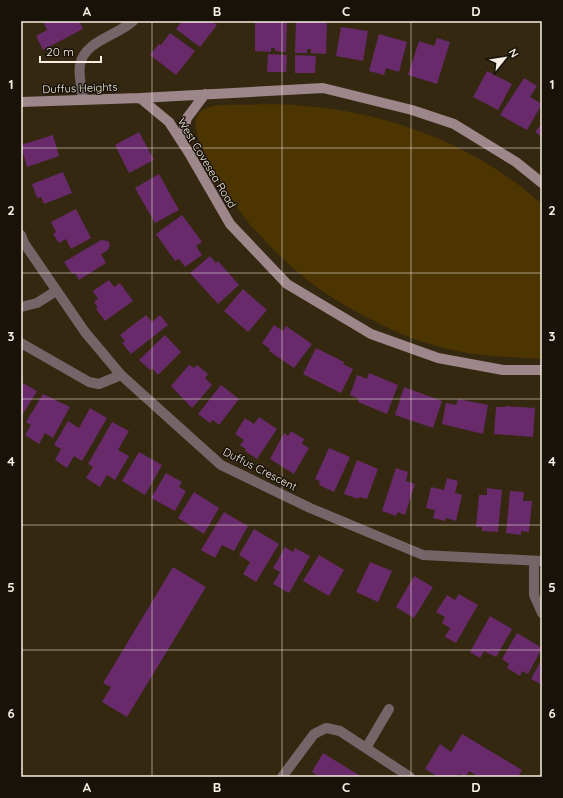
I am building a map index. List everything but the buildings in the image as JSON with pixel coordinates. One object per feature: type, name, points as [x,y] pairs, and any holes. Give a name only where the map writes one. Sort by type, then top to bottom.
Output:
[{"type":"street","points":[[83,100],[80,66],[86,51],[99,41],[125,29],[133,21]]},
{"type":"street","points":[[140,98],[322,88],[412,110],[454,124],[516,162],[542,183]]},
{"type":"street","points":[[181,140],[188,118],[205,94]]},
{"type":"street","name":"Duffus Heights","points":[[21,102],[140,98]]},
{"type":"street","name":"West Covesea Road","points":[[140,98],[169,122],[230,224],[287,284],[371,334],[438,358],[503,370],[542,370]]},
{"type":"street","name":"Duffus Crescent","points":[[21,235],[24,243],[85,332],[121,375],[221,465],[310,508],[423,555],[538,561],[534,596],[542,613]]},
{"type":"street","points":[[21,307],[37,303],[56,291]]},
{"type":"street","points":[[21,343],[89,382],[99,384],[121,375]]},
{"type":"street","points":[[366,748],[389,709]]},
{"type":"street","points":[[282,777],[314,734],[326,728],[340,731],[410,777]]},
{"type":"shaded area","points":[[220,105],[294,105],[337,110],[370,116],[432,136],[461,149],[490,165],[517,183],[542,204],[542,359],[478,354],[442,348],[398,332],[370,319],[319,289],[266,242],[240,211],[208,161],[196,130],[196,119],[203,110]]}]
